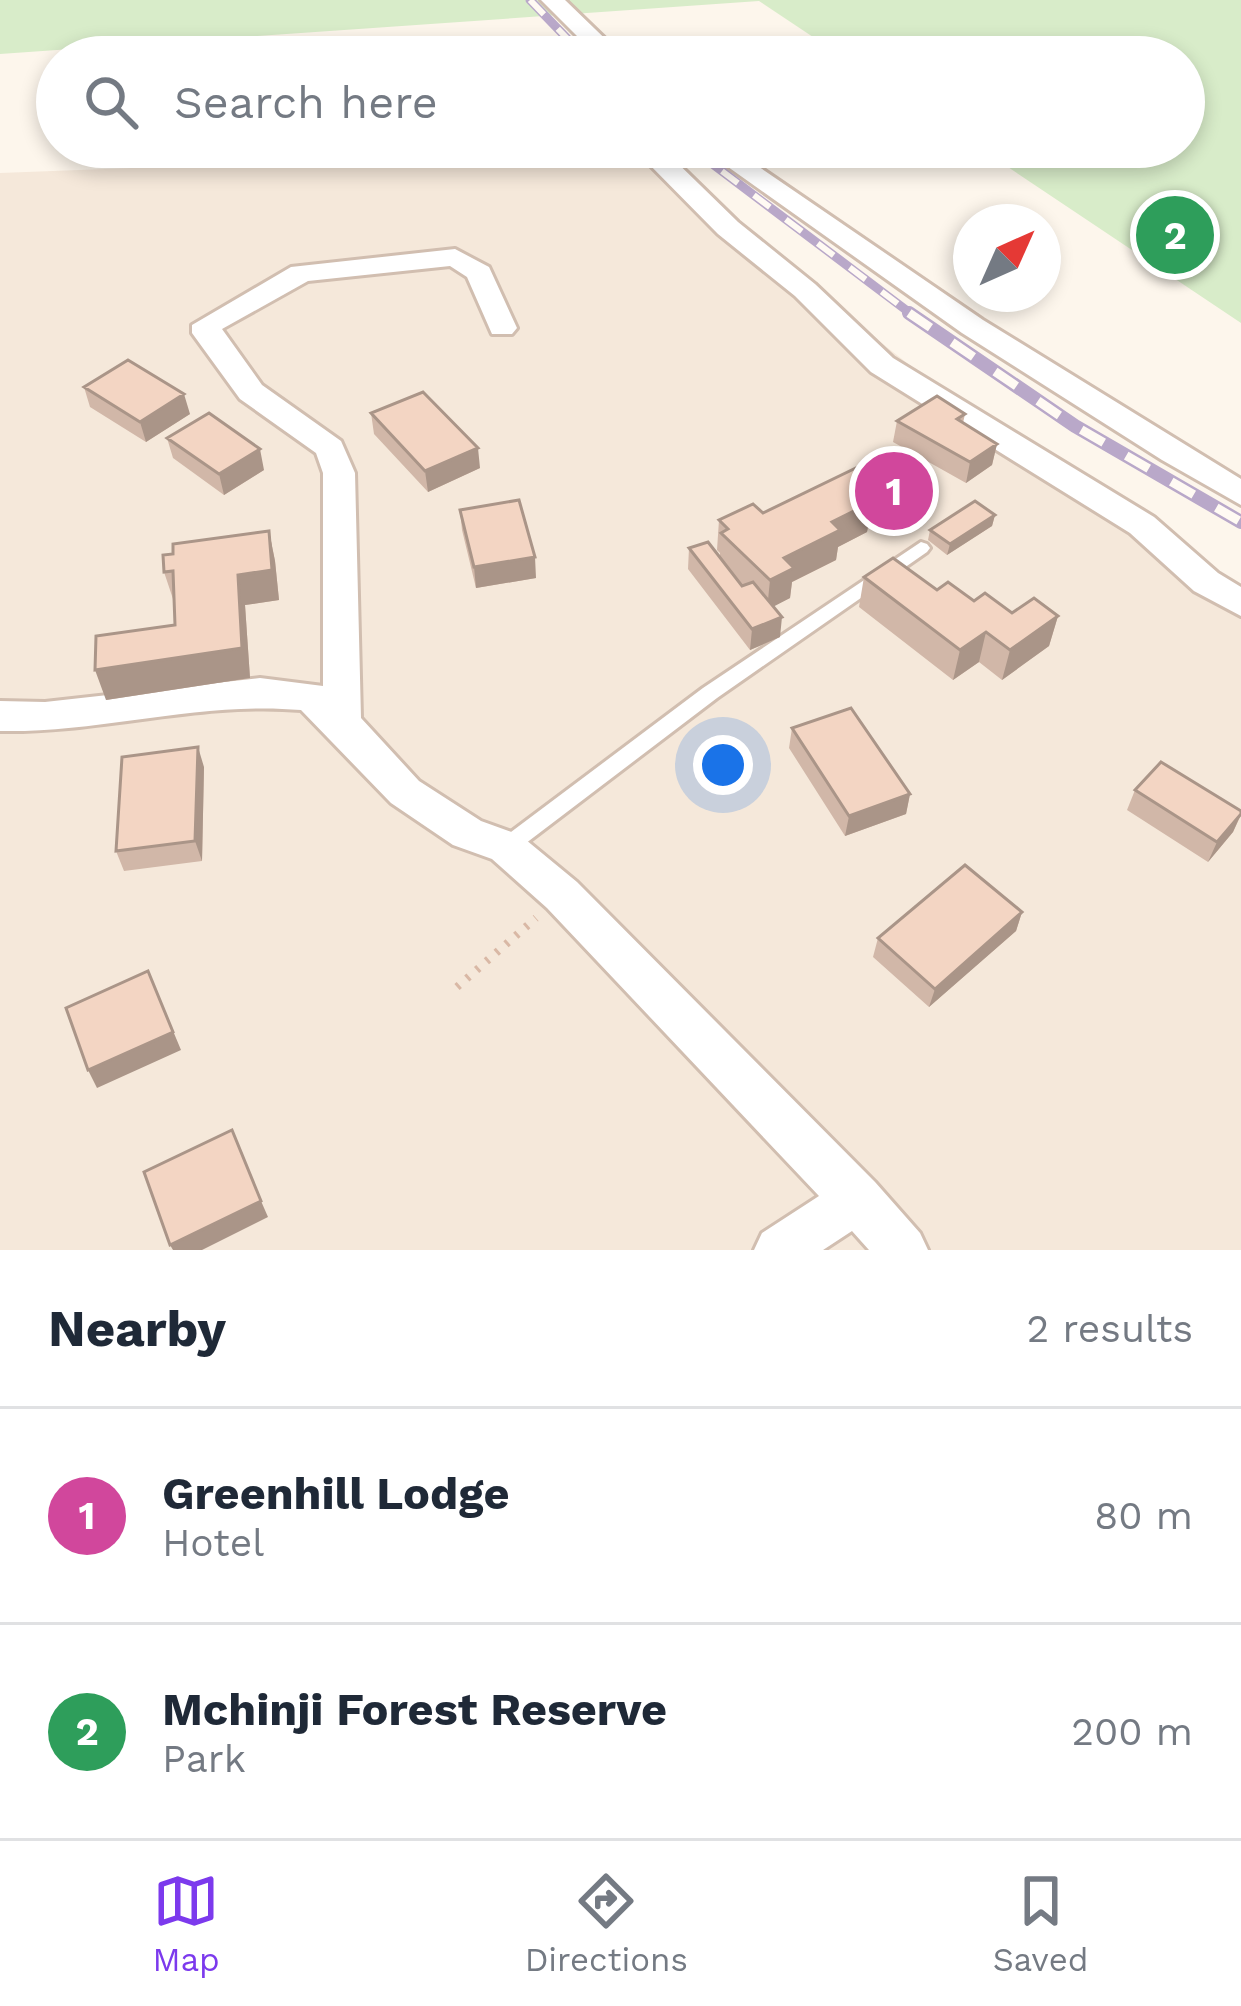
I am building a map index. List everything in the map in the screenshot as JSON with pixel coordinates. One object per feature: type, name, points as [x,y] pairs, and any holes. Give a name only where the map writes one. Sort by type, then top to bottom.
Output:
[{"type":"street","points":[[552,0],[590,36]]},
{"type":"street","points":[[667,168],[728,228],[806,290],[882,365],[1142,525],[1206,582],[1241,603]]},
{"type":"street","points":[[742,168],[872,264],[1241,494]]},
{"type":"street","points":[[342,722],[339,472],[330,448],[251,392],[207,333],[207,325],[301,273],[455,257],[479,273],[502,328]]},
{"type":"street","points":[[0,716],[46,717],[260,692],[310,696],[342,722],[405,792],[467,832],[506,847],[562,895],[903,1250]]},
{"type":"street","points":[[779,1250],[858,1199]]},
{"type":"lane","points":[[506,847],[710,693],[921,548]]},
{"type":"path","points":[[457,987],[562,895]]},
{"type":"shaded area","points":[[132,168],[658,168],[1069,490],[1241,593],[1241,1250],[0,1250],[0,173]]},
{"type":"green space","points":[[0,0],[1241,0],[1241,323],[1009,168],[1205,168],[1205,36],[812,36],[759,1],[258,36],[36,36],[36,51],[0,54]]},
{"type":"building","points":[[128,360],[184,394],[140,422],[84,387]]},
{"type":"building","points":[[423,392],[478,448],[425,471],[371,413]]},
{"type":"building","points":[[937,396],[965,414],[957,419],[997,444],[970,462],[897,421]]},
{"type":"building","points":[[209,413],[260,449],[219,474],[167,438]]},
{"type":"building","points":[[860,466],[884,486],[865,496],[872,502],[832,522],[840,530],[784,558],[794,568],[770,580],[721,533],[728,529],[719,520],[753,504],[763,513]]},
{"type":"building","points":[[519,500],[535,557],[474,567],[460,510]]},
{"type":"building","points":[[975,501],[995,515],[950,544],[930,530]]},
{"type":"building","points":[[269,531],[272,570],[238,575],[242,648],[95,670],[96,636],[175,625],[173,571],[164,572],[163,555],[173,554],[173,544]]},
{"type":"building","points":[[708,542],[742,586],[753,582],[782,617],[752,629],[689,548]]},
{"type":"building","points":[[893,558],[937,590],[948,582],[974,601],[985,593],[1012,613],[1034,598],[1058,616],[1010,650],[986,632],[960,650],[864,577]]},
{"type":"building","points":[[851,708],[910,794],[849,816],[792,728]]},
{"type":"building","points":[[198,747],[195,841],[116,851],[122,757]]},
{"type":"building","points":[[1161,762],[1241,811],[1217,842],[1135,790]]},
{"type":"building","points":[[965,865],[1022,912],[935,989],[878,938]]},
{"type":"building","points":[[148,971],[173,1032],[88,1070],[66,1008]]},
{"type":"building","points":[[232,1130],[261,1201],[170,1245],[144,1172]]},
{"type":"railway","points":[[530,0],[565,36]]},
{"type":"railway","points":[[718,168],[914,316]]},
{"type":"railway","points":[[909,313],[1075,426],[1241,522]]},
{"type":"place","name":"Mchinji Forest Reserve","points":[[1175,235]]},
{"type":"place","name":"Greenhill Lodge","points":[[894,491]]}]
